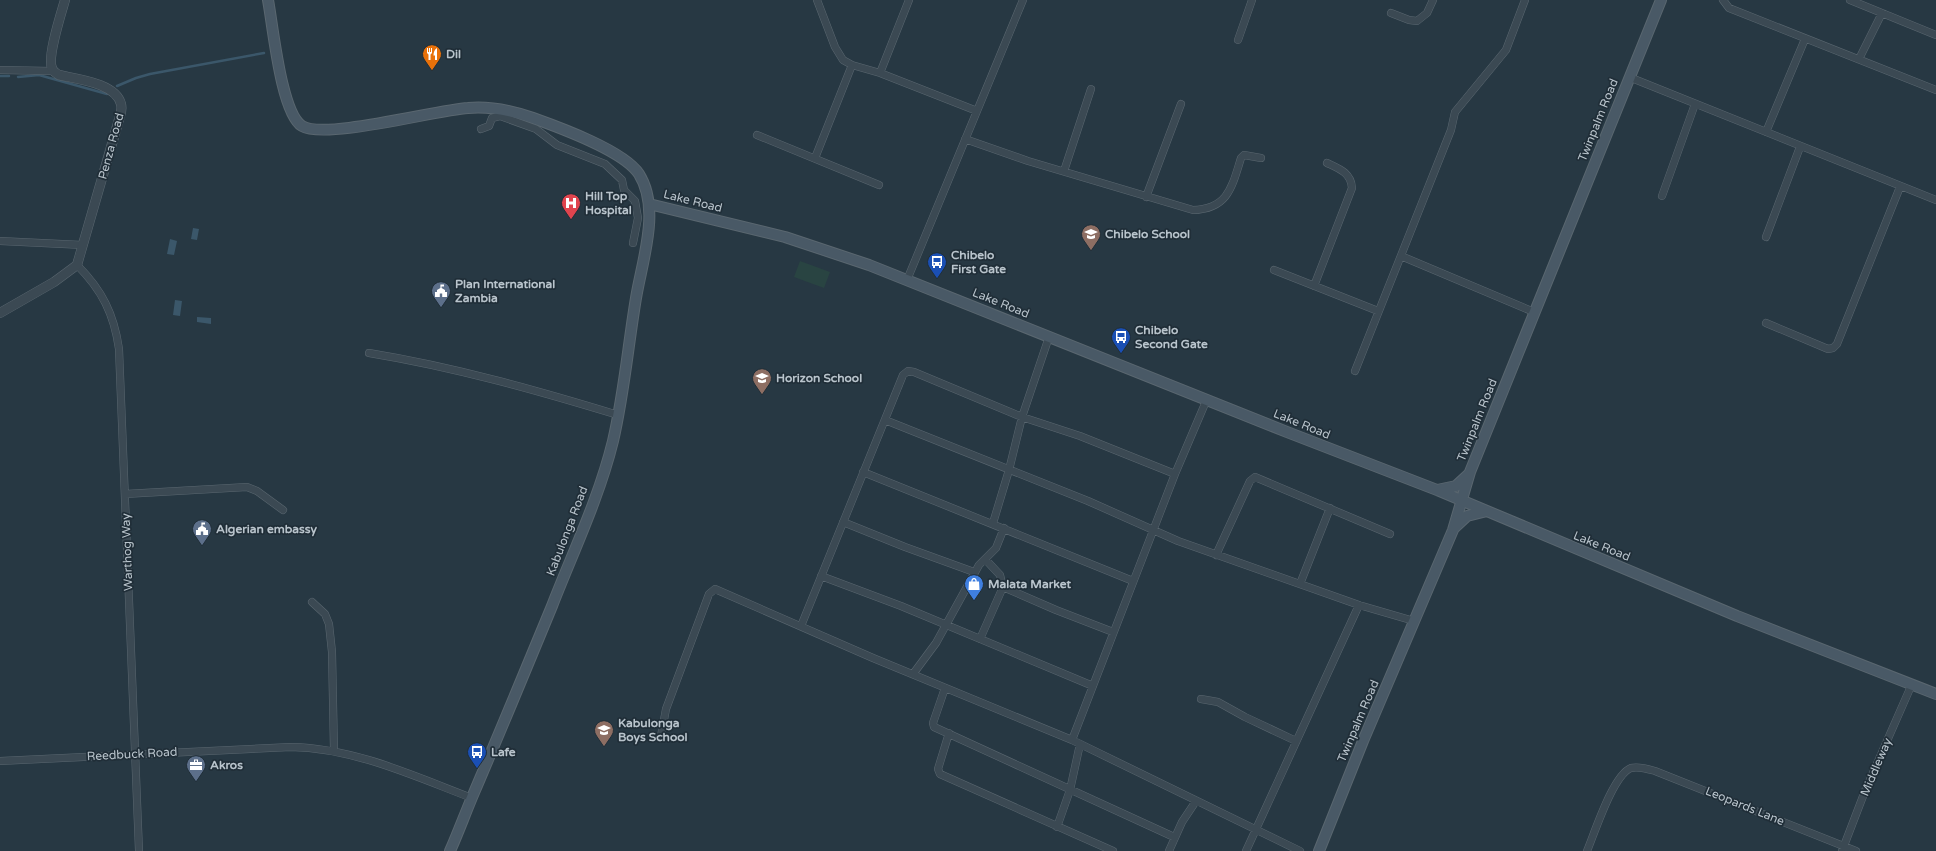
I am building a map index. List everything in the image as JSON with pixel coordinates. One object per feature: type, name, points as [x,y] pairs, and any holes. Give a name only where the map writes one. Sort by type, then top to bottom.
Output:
[{"type":"main road","name":"Kabulonga Road","points":[[268,0],[285,99],[291,115],[300,125],[311,130],[330,130],[470,107],[504,110],[532,118],[576,136],[622,158],[639,175],[649,204],[650,214],[648,229],[635,301],[618,415],[609,456],[593,502],[536,644],[450,851]]},
{"type":"main road","name":"Twinpalm Road","points":[[1319,851],[1453,530],[1470,472],[1661,0]]},
{"type":"main road","name":"Lake Road","points":[[649,204],[785,237],[828,250],[907,280],[1287,432],[1437,490],[1708,604],[1936,694]]},
{"type":"main road","points":[[1437,490],[1456,486],[1470,472]]},
{"type":"main road","points":[[1453,530],[1459,521],[1467,516],[1487,511]]},
{"type":"street","points":[[0,70],[53,71],[51,67],[52,51],[64,0]]},
{"type":"street","points":[[817,0],[839,54],[843,60],[852,65],[880,73],[977,111]]},
{"type":"street","points":[[880,73],[910,0]]},
{"type":"street","points":[[907,280],[1023,0]]},
{"type":"street","points":[[1238,40],[1252,0]]},
{"type":"street","points":[[1391,13],[1409,20],[1417,21],[1427,13],[1433,0]]},
{"type":"street","points":[[1355,371],[1451,130],[1455,112],[1506,50],[1525,0]]},
{"type":"street","points":[[1723,0],[1729,8],[1936,90]]},
{"type":"street","points":[[1850,0],[1936,35]]},
{"type":"street","points":[[1859,59],[1882,13]]},
{"type":"street","points":[[1766,132],[1805,39]]},
{"type":"street","points":[[815,158],[852,65]]},
{"type":"street","name":"Penza Road","points":[[53,71],[59,75],[110,89],[117,96],[121,104],[120,116],[78,265]]},
{"type":"street","points":[[1629,77],[1900,187],[1936,199]]},
{"type":"street","points":[[1064,171],[1092,89]]},
{"type":"street","points":[[1146,197],[1181,104]]},
{"type":"street","points":[[1662,196],[1695,104]]},
{"type":"street","points":[[481,129],[489,126],[492,118],[500,116],[536,129],[557,145],[605,164],[622,180],[624,190],[635,201],[638,218],[633,243]]},
{"type":"street","points":[[757,135],[879,185]]},
{"type":"street","points":[[965,140],[1146,197],[1193,210],[1206,210],[1223,200],[1232,188],[1241,158],[1244,155],[1261,158]]},
{"type":"street","points":[[1766,237],[1800,147]]},
{"type":"street","points":[[1314,286],[1352,188],[1352,180],[1347,173],[1327,163]]},
{"type":"street","points":[[1766,323],[1824,347],[1833,348],[1838,344],[1900,187]]},
{"type":"street","points":[[0,241],[83,245]]},
{"type":"street","points":[[1401,256],[1534,312]]},
{"type":"street","points":[[0,313],[54,282],[78,265]]},
{"type":"street","name":"Warthog Way","points":[[78,265],[88,276],[108,308],[117,335],[119,349],[138,851]]},
{"type":"street","points":[[1274,270],[1378,311]]},
{"type":"street","points":[[993,523],[1009,470],[1022,417],[1049,337]]},
{"type":"street","points":[[369,353],[481,376],[618,415]]},
{"type":"street","points":[[801,626],[884,420],[903,375],[908,371],[911,370],[1022,417],[1080,436],[1175,474]]},
{"type":"street","points":[[1072,740],[1153,529],[1206,399]]},
{"type":"street","points":[[884,420],[1153,529],[1178,541],[1359,605],[1414,621]]},
{"type":"street","points":[[864,472],[1133,581]]},
{"type":"street","points":[[1216,555],[1252,477],[1259,478],[1390,534]]},
{"type":"street","points":[[125,494],[247,487],[257,490],[283,510]]},
{"type":"street","points":[[1300,584],[1330,508]]},
{"type":"street","points":[[843,522],[905,547],[974,572]]},
{"type":"street","points":[[913,674],[936,644],[974,572],[996,548],[1004,528]]},
{"type":"street","points":[[980,639],[1003,587],[1000,575],[986,560]]},
{"type":"street","points":[[821,576],[947,625],[1093,686]]},
{"type":"street","points":[[1003,587],[1056,610],[1113,632]]},
{"type":"street","points":[[661,736],[666,709],[692,637],[711,590],[715,589],[945,688],[1072,740],[1300,851]]},
{"type":"street","points":[[312,602],[325,614],[329,624],[332,652],[334,751]]},
{"type":"street","points":[[1246,851],[1359,605]]},
{"type":"street","name":"Middleway","points":[[1843,849],[1865,791],[1912,684]]},
{"type":"street","points":[[945,688],[933,726],[1174,837]]},
{"type":"street","points":[[1201,699],[1218,702],[1245,717],[1296,741]]},
{"type":"street","points":[[949,733],[938,769],[940,774],[1113,851]]},
{"type":"street","points":[[1057,827],[1070,790],[1080,744]]},
{"type":"street","name":"Reedbuck Road","points":[[0,760],[315,747],[386,766],[472,798]]},
{"type":"street","name":"Leopards Lane","points":[[1587,851],[1613,789],[1622,774],[1632,768],[1641,767],[1655,771],[1843,849],[1856,851]]},
{"type":"street","points":[[1169,851],[1182,822],[1196,801]]},
{"type":"green space","points":[[800,261],[830,272],[824,288],[794,277]]},
{"type":"water","points":[[193,228],[199,229],[197,240],[191,239]]},
{"type":"water","points":[[170,239],[177,241],[174,255],[167,254]]},
{"type":"water","points":[[175,300],[182,301],[180,316],[173,315]]},
{"type":"water","points":[[197,317],[211,318],[211,324],[197,322]]},
{"type":"waterway","points":[[117,86],[150,74],[264,53]]},
{"type":"waterway","points":[[18,77],[39,75],[107,94]]},
{"type":"waterway","points":[[0,76],[9,76]]},
{"type":"place","name":"Dil","points":[[432,71]]},
{"type":"place","name":"Hill Top Hospital","points":[[571,220]]},
{"type":"place","name":"Chibelo School","points":[[1091,251]]},
{"type":"place","name":"Chibelo First Gate","points":[[937,279]]},
{"type":"place","name":"Plan International Zambia","points":[[441,308]]},
{"type":"place","name":"Chibelo Second Gate","points":[[1121,354]]},
{"type":"place","name":"Horizon School","points":[[762,395]]},
{"type":"place","name":"Algerian embassy","points":[[202,546]]},
{"type":"place","name":"Malata Market","points":[[974,601]]},
{"type":"place","name":"Kabulonga Boys School","points":[[604,747]]},
{"type":"place","name":"Lafe","points":[[477,769]]},
{"type":"place","name":"Akros","points":[[196,782]]}]
